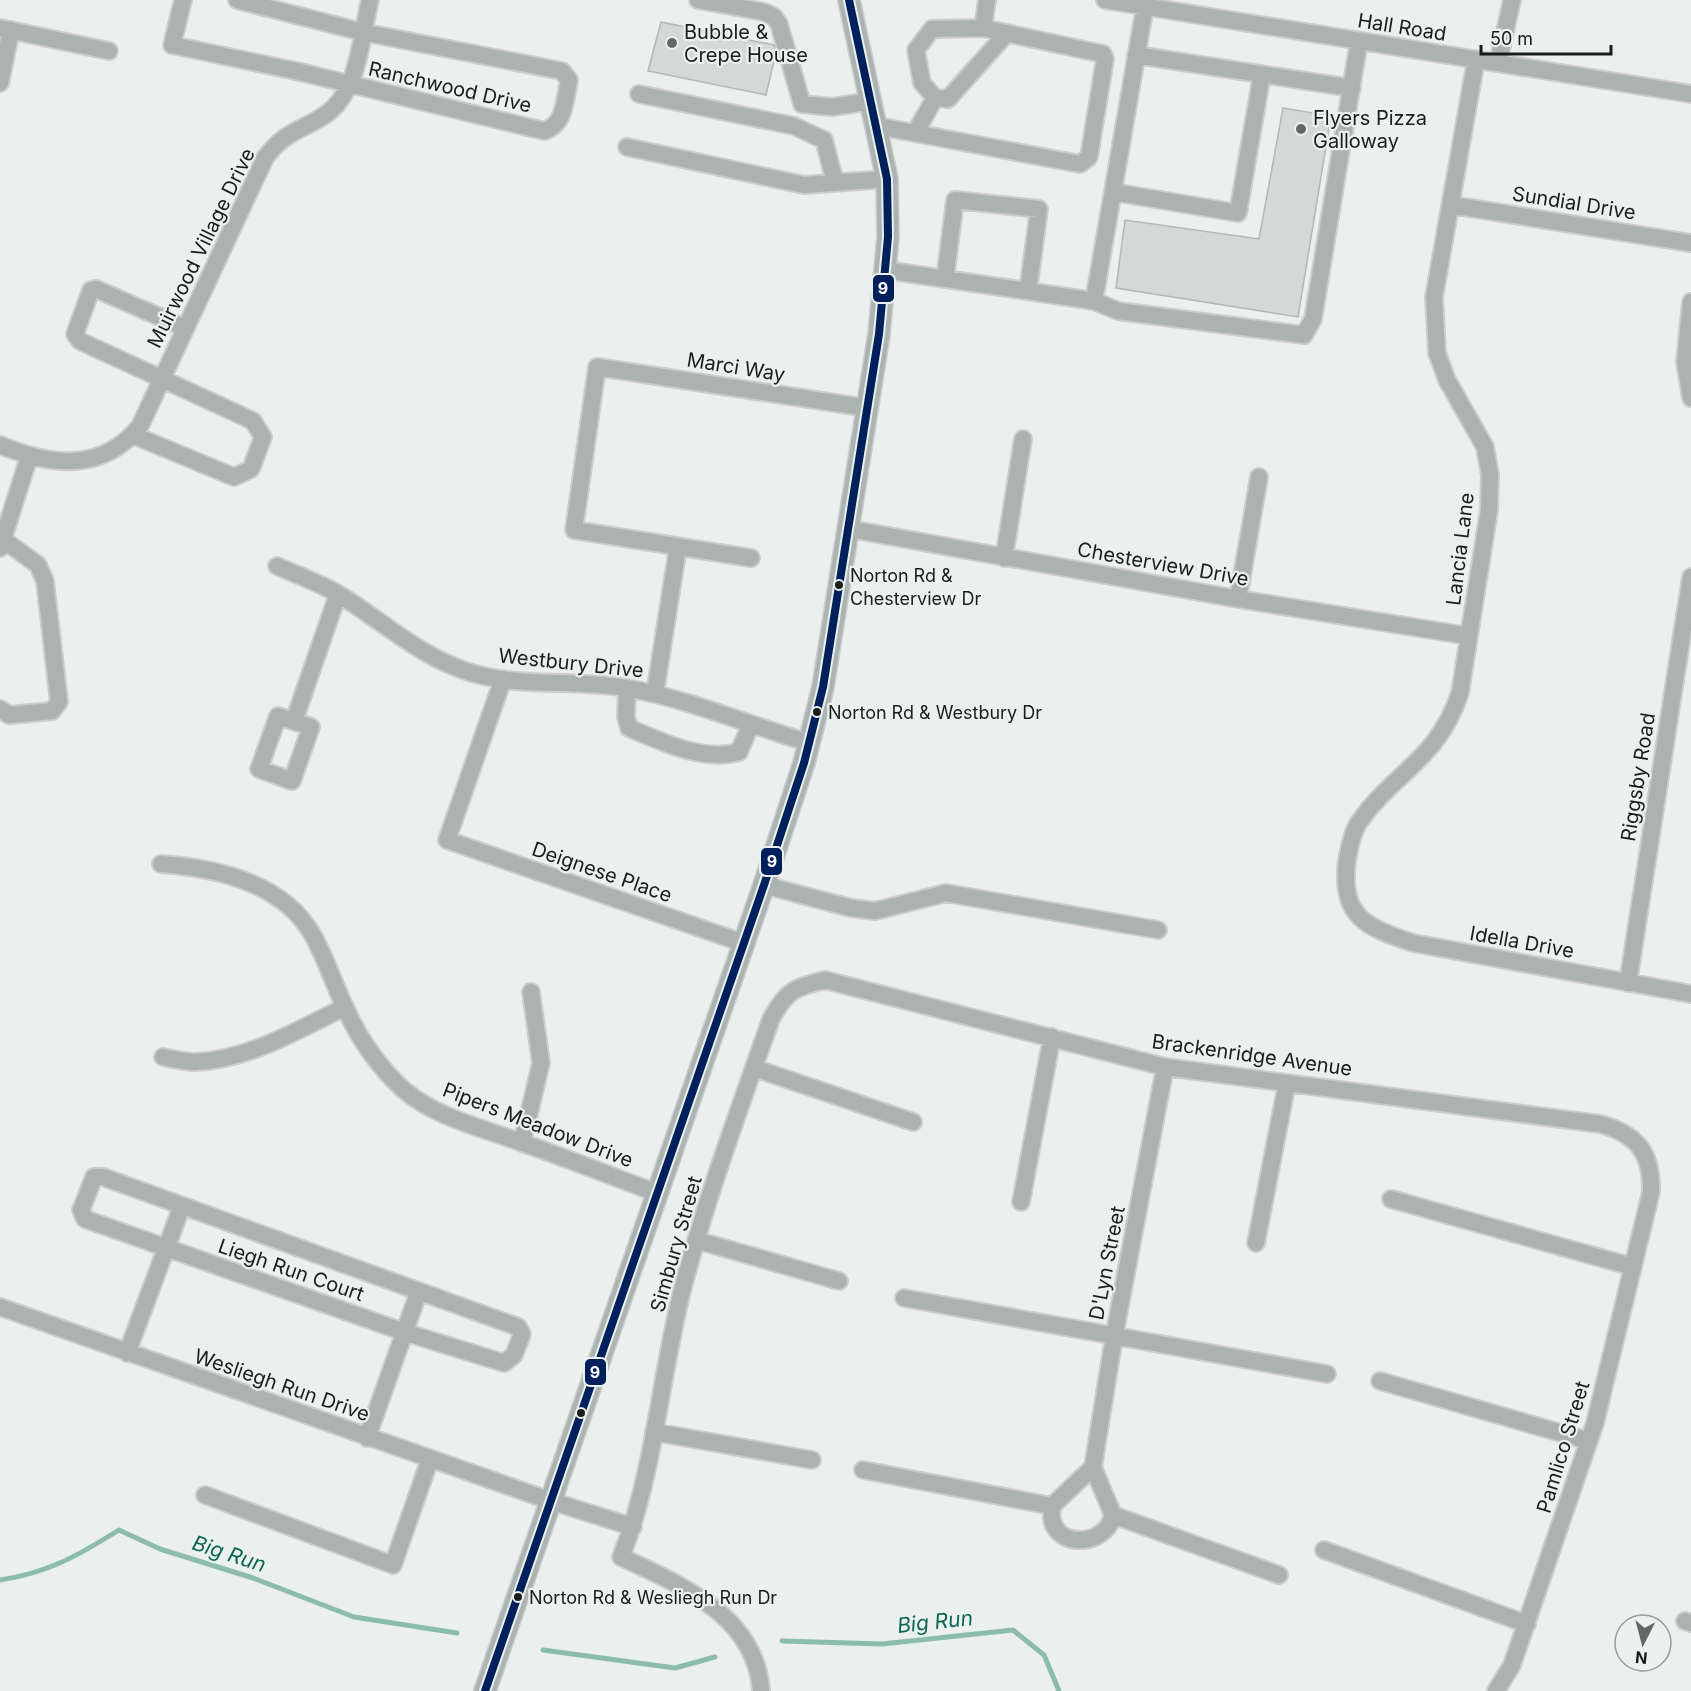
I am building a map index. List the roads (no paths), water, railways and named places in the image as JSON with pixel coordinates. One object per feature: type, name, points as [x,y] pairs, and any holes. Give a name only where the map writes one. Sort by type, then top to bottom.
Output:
[{"type":"main road","points":[[485,1691],[764,885],[810,743],[823,687],[850,529],[879,334],[888,208],[887,179],[878,126],[849,0]]},
{"type":"street","name":"Ranchwood Drive","points":[[183,0],[172,45],[350,84],[544,131],[553,129],[560,122],[569,80],[562,71],[362,32],[237,0]]},
{"type":"street","name":"Muirwood Village Drive","points":[[0,445],[29,457],[69,463],[109,452],[133,435],[140,426],[265,158],[278,140],[327,114],[350,84],[370,0]]},
{"type":"street","points":[[698,0],[764,12],[774,17],[779,24],[802,104],[832,107],[872,101]]},
{"type":"street","points":[[983,28],[987,0]]},
{"type":"street","points":[[1498,63],[1512,0]]},
{"type":"street","name":"Hall Road","points":[[1113,1],[1691,94]]},
{"type":"street","points":[[1095,301],[1145,6]]},
{"type":"street","points":[[878,126],[1080,164],[1085,162],[1090,146],[1105,59],[1103,54],[1007,33],[983,28],[932,29],[916,50],[922,83],[935,98],[948,99],[1007,33]]},
{"type":"street","points":[[0,84],[6,29],[109,51]]},
{"type":"street","points":[[885,270],[1095,301],[1118,311],[1304,335],[1312,319],[1359,41]]},
{"type":"street","points":[[1136,55],[1352,88]]},
{"type":"street","name":"Lancia Lane","points":[[1353,911],[1345,880],[1348,849],[1358,823],[1420,760],[1451,719],[1460,693],[1489,510],[1490,475],[1485,447],[1447,381],[1437,353],[1434,297],[1476,60]]},
{"type":"street","points":[[1113,192],[1238,213],[1262,74]]},
{"type":"street","points":[[639,94],[794,126],[817,135],[824,140],[835,182]]},
{"type":"street","points":[[915,133],[935,98]]},
{"type":"street","points":[[627,147],[804,184],[887,179]]},
{"type":"street","points":[[945,279],[955,200],[1039,209],[1028,291]]},
{"type":"street","name":"Sundial Drive","points":[[1451,205],[1691,243]]},
{"type":"street","points":[[133,435],[234,477],[251,469],[263,437],[253,421],[76,338],[75,330],[91,291],[102,290],[185,328]]},
{"type":"street","points":[[1691,302],[1685,362],[1691,398]]},
{"type":"street","name":"Marci Way","points":[[678,547],[574,530],[597,367],[868,408]]},
{"type":"street","points":[[1004,558],[1023,440]]},
{"type":"street","points":[[0,709],[9,715],[52,711],[59,702],[45,581],[38,566],[2,544],[29,457]]},
{"type":"street","points":[[1239,599],[1259,477]]},
{"type":"street","name":"Chesterview Drive","points":[[850,529],[1239,599],[1469,636]]},
{"type":"street","points":[[655,693],[678,547],[751,558]]},
{"type":"street","name":"Westbury Drive","points":[[277,566],[338,594],[399,638],[435,658],[472,673],[503,680],[627,688],[655,693],[810,743]]},
{"type":"street","name":"Riggsby Road","points":[[1628,983],[1691,577]]},
{"type":"street","points":[[294,721],[338,594]]},
{"type":"street","name":"Deignese Place","points":[[503,680],[447,840],[743,943]]},
{"type":"street","points":[[627,688],[626,717],[629,728],[669,744],[722,757],[739,752],[751,724]]},
{"type":"street","name":"Pipers Meadow Drive","points":[[161,864],[201,867],[225,872],[279,899],[312,933],[345,1007],[382,1069],[406,1092],[433,1108],[657,1193]]},
{"type":"street","points":[[764,885],[851,908],[876,911],[946,893],[1158,930]]},
{"type":"street","name":"Idella Drive","points":[[1353,911],[1380,932],[1413,943],[1691,994]]},
{"type":"street","name":"Brackenridge Avenue","points":[[797,987],[825,980],[853,986],[1165,1067],[1613,1127],[1633,1139],[1649,1162],[1651,1184],[1647,1207]]},
{"type":"street","name":"Simbury Street","points":[[761,1691],[754,1663],[747,1649],[734,1627],[717,1609],[687,1588],[621,1557],[633,1527],[682,1289],[696,1240],[771,1019],[781,1001],[797,987]]},
{"type":"street","points":[[522,1143],[541,1063],[531,992]]},
{"type":"street","points":[[163,1057],[193,1062],[235,1055],[276,1041],[345,1007]]},
{"type":"street","points":[[1021,1202],[1052,1037]]},
{"type":"street","name":"D'Lyn Street","points":[[1094,1467],[1114,1337],[1165,1067]]},
{"type":"street","points":[[754,1068],[913,1122]]},
{"type":"street","points":[[1256,1243],[1287,1083]]},
{"type":"street","name":"Liegh Run Court","points":[[94,1177],[103,1177],[518,1327],[522,1334],[514,1355],[504,1363],[404,1332],[165,1247],[85,1219],[81,1210],[94,1177]]},
{"type":"street","points":[[1390,1199],[1633,1267]]},
{"type":"street","points":[[127,1353],[182,1206]]},
{"type":"street","name":"Pamlico Street","points":[[1496,1691],[1512,1665],[1589,1441],[1647,1207]]},
{"type":"street","points":[[696,1240],[839,1281]]},
{"type":"street","points":[[367,1438],[419,1291]]},
{"type":"street","points":[[904,1298],[1327,1374]]},
{"type":"street","name":"Wesliegh Run Drive","points":[[0,1307],[551,1502],[633,1527]]},
{"type":"street","points":[[1380,1381],[1589,1441]]},
{"type":"street","points":[[654,1432],[812,1460]]},
{"type":"street","points":[[205,1495],[393,1565],[430,1459]]},
{"type":"street","points":[[1094,1467],[1113,1515],[1110,1527],[1099,1536],[1085,1541],[1068,1537],[1057,1530],[1052,1521],[1052,1506],[1094,1467]]},
{"type":"street","points":[[863,1470],[1052,1506]]},
{"type":"street","points":[[1113,1515],[1279,1575]]},
{"type":"street","points":[[1324,1550],[1527,1623]]},
{"type":"waterway","name":"Big Run","points":[[0,1580],[48,1568],[119,1530],[160,1549],[253,1578],[354,1617],[457,1633]]},
{"type":"waterway","name":"Big Run","points":[[782,1641],[882,1644],[1013,1630],[1044,1655],[1059,1691]]},
{"type":"waterway","name":"Big Run","points":[[543,1650],[675,1668],[715,1657]]},
{"type":"place","name":"Bubble & Crepe House","points":[[672,43]]},
{"type":"place","name":"Flyers Pizza Galloway","points":[[1301,129]]},
{"type":"place","name":"Norton Rd & Chesterview Dr","points":[[839,585]]},
{"type":"place","name":"Norton Rd & Westbury Dr","points":[[817,712]]},
{"type":"place","name":"Norton Rd & Wesliegh Run Dr","points":[[518,1597]]}]
